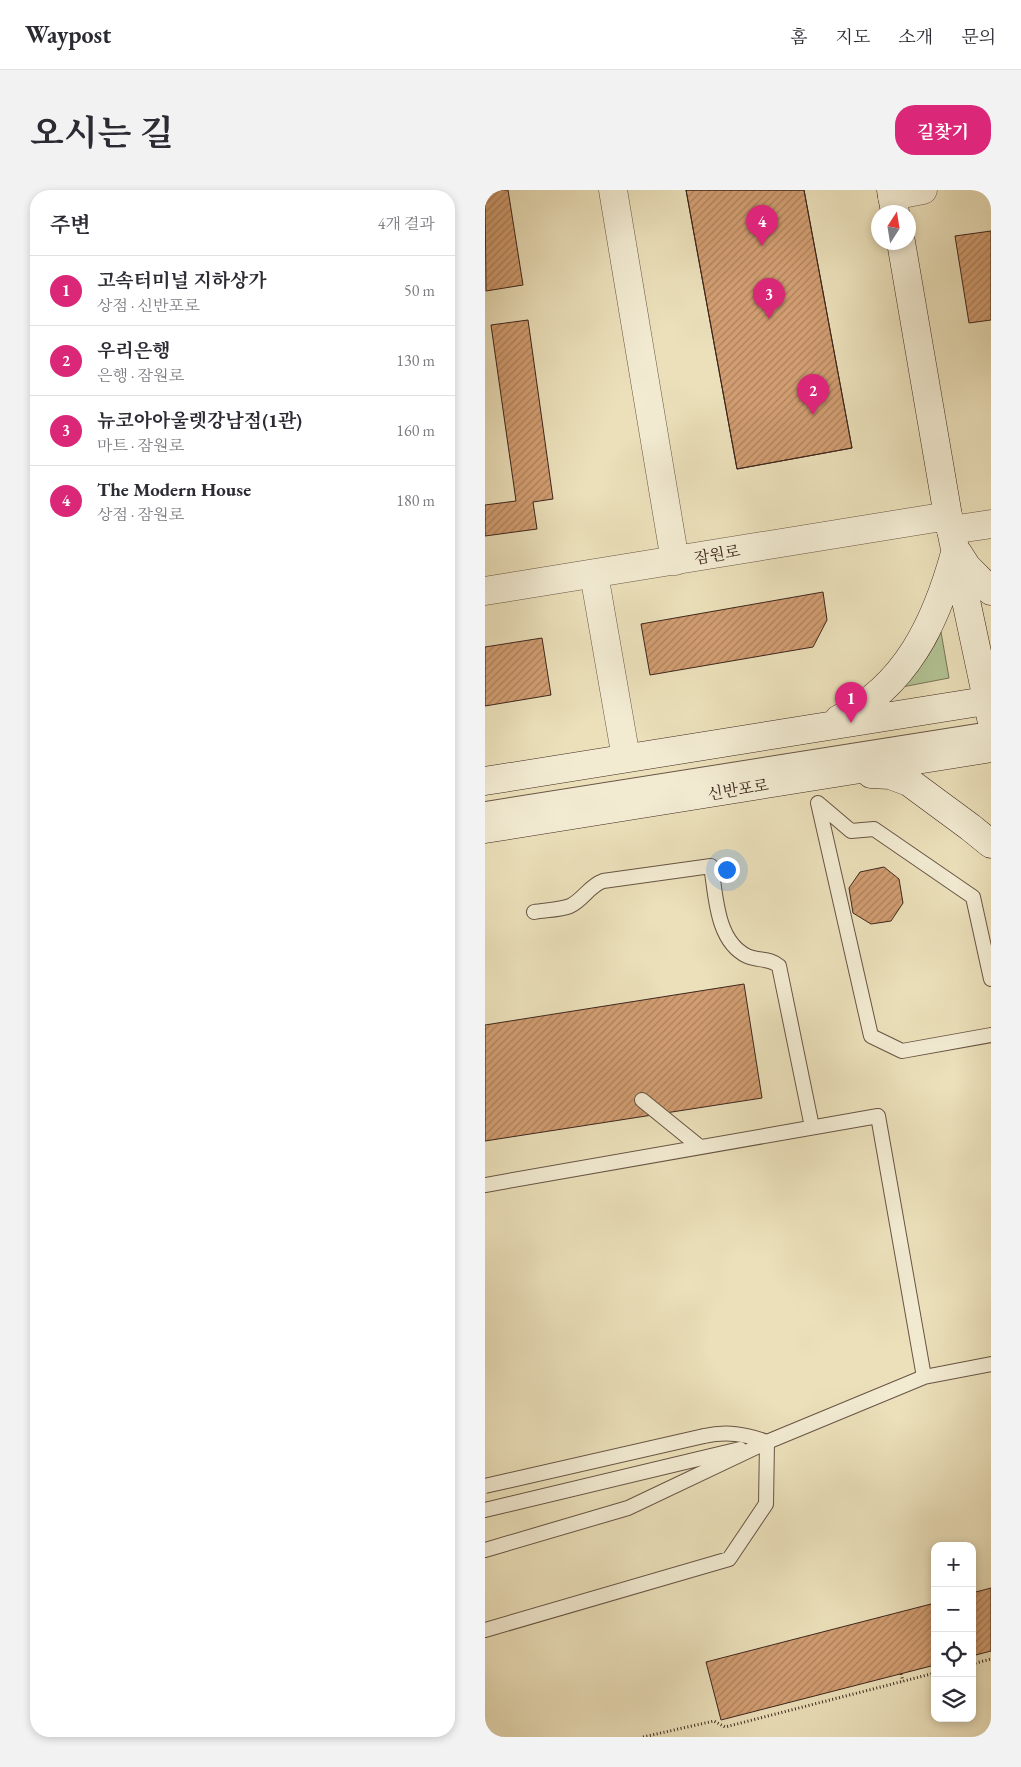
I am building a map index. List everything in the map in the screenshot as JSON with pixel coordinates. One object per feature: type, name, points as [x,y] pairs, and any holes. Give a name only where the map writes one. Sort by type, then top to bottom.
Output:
[{"type":"main road","points":[[613,190],[675,561]]},
{"type":"main road","points":[[893,199],[923,190]]},
{"type":"main road","points":[[485,781],[820,727],[990,707],[952,532],[902,250]]},
{"type":"main road","name":"잠원로","points":[[485,591],[675,561],[952,532],[991,524]]},
{"type":"main road","points":[[952,532],[967,566],[991,591]]},
{"type":"main road","points":[[820,727],[851,713],[880,693],[901,670],[921,641],[937,610],[945,587],[952,532]]},
{"type":"main road","points":[[594,574],[626,758]]},
{"type":"main road","name":"신반포로","points":[[485,829],[991,748]]},
{"type":"main road","points":[[809,777],[875,774],[897,777],[914,785],[991,844]]},
{"type":"lane","points":[[485,809],[991,729]]},
{"type":"lane","points":[[809,777],[818,803],[871,1036],[902,1051],[991,1035]]},
{"type":"lane","points":[[818,803],[851,831],[874,829],[973,897],[991,979]]},
{"type":"lane","points":[[534,912],[570,906],[603,881],[711,866],[721,923],[729,941],[735,948],[746,955],[773,961],[779,966],[813,1127]]},
{"type":"lane","points":[[642,1100],[700,1147]]},
{"type":"lane","points":[[485,1184],[878,1116],[924,1377]]},
{"type":"lane","points":[[485,1550],[628,1508],[767,1442],[924,1377],[991,1364]]},
{"type":"lane","points":[[485,1486],[716,1434],[734,1433],[747,1435],[767,1442]]},
{"type":"lane","points":[[485,1510],[767,1442]]},
{"type":"lane","points":[[485,1630],[729,1559],[766,1504],[767,1442]]},
{"type":"path","points":[[976,1663],[991,1659]]},
{"type":"path","points":[[901,1674],[903,1681]]},
{"type":"path","points":[[643,1737],[713,1721],[725,1727],[931,1674]]},
{"type":"green space","points":[[941,632],[949,678],[902,687],[924,661]]},
{"type":"building","points":[[485,190],[508,190],[523,285],[486,291]]},
{"type":"building","points":[[686,190],[804,190],[852,448],[737,469]]},
{"type":"building","points":[[686,190],[804,190],[852,448],[737,469]]},
{"type":"building","points":[[991,231],[991,320],[969,323],[955,236]]},
{"type":"building","points":[[528,320],[553,499],[533,502],[537,529],[485,536],[485,505],[516,501],[491,325]]},
{"type":"building","points":[[823,592],[827,620],[813,647],[650,675],[641,624]]},
{"type":"building","points":[[542,638],[551,695],[485,706],[485,647]]},
{"type":"building","points":[[884,867],[899,879],[903,903],[891,921],[871,924],[853,913],[849,888],[860,872]]},
{"type":"building","points":[[744,984],[762,1098],[485,1141],[485,1025]]},
{"type":"building","points":[[991,1588],[991,1651],[976,1655],[976,1632],[976,1592]]},
{"type":"building","points":[[931,1604],[931,1666],[721,1720],[706,1662]]},
{"type":"place","name":"The Modern House","points":[[762,246]]},
{"type":"place","name":"뉴코아아울렛강남점(1관)","points":[[769,319]]},
{"type":"place","name":"우리은행","points":[[813,415]]},
{"type":"place","name":"고속터미널 지하상가","points":[[851,723]]}]
